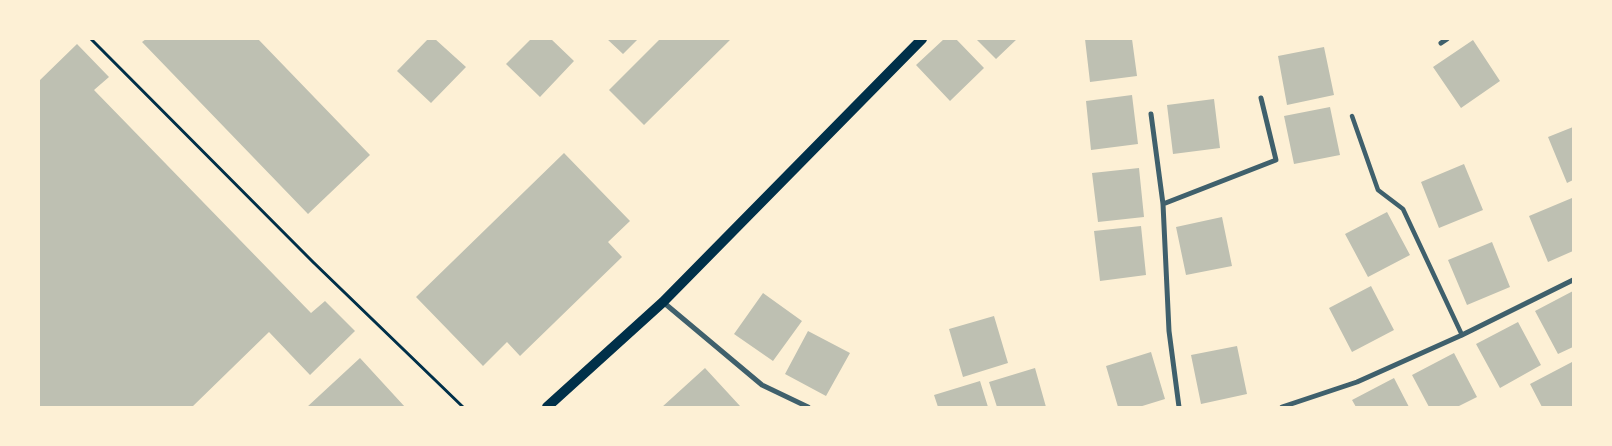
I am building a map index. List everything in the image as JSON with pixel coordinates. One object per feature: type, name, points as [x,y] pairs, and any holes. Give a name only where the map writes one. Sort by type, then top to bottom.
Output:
[{"type":"main road","points":[[547,407],[664,302],[922,39]]},
{"type":"street","points":[[1442,43],[1447,39]]},
{"type":"street","points":[[1163,204],[1276,160],[1261,98]]},
{"type":"street","points":[[1151,114],[1163,204],[1169,331],[1179,407]]},
{"type":"street","points":[[1352,116],[1378,190],[1403,208],[1462,335]]},
{"type":"street","points":[[1282,407],[1357,382],[1462,335],[1573,280]]},
{"type":"street","points":[[664,302],[762,385],[808,407]]},
{"type":"path","points":[[91,39],[314,262],[463,407]]},
{"type":"building","points":[[146,39],[258,39],[370,155],[308,214],[142,42]]},
{"type":"building","points":[[428,39],[435,39],[466,67],[431,103],[397,71]]},
{"type":"building","points":[[531,39],[551,39],[574,61],[540,97],[506,64]]},
{"type":"building","points":[[607,39],[638,39],[623,54]]},
{"type":"building","points":[[660,39],[731,39],[644,125],[609,90]]},
{"type":"building","points":[[944,39],[956,39],[984,68],[950,101],[916,65]]},
{"type":"building","points":[[976,39],[1017,39],[996,59]]},
{"type":"building","points":[[1085,39],[1132,39],[1137,76],[1090,82]]},
{"type":"building","points":[[1473,40],[1500,81],[1461,108],[1433,67]]},
{"type":"building","points":[[77,44],[109,77],[94,90],[311,313],[325,301],[355,331],[310,375],[269,332],[192,407],[39,407],[39,81]]},
{"type":"building","points":[[1324,47],[1334,95],[1287,105],[1278,56]]},
{"type":"building","points":[[1132,95],[1138,144],[1091,150],[1086,101]]},
{"type":"building","points":[[1214,99],[1220,148],[1173,154],[1167,105]]},
{"type":"building","points":[[1330,107],[1340,155],[1294,164],[1284,116]]},
{"type":"building","points":[[1573,127],[1573,180],[1567,183],[1548,137]]},
{"type":"building","points":[[564,153],[630,221],[608,242],[622,257],[520,356],[507,342],[483,366],[416,297]]},
{"type":"building","points":[[1464,164],[1483,210],[1439,228],[1421,182]]},
{"type":"building","points":[[1139,168],[1144,217],[1098,222],[1092,173]]},
{"type":"building","points":[[1572,198],[1573,251],[1548,262],[1529,216]]},
{"type":"building","points":[[1387,212],[1410,255],[1368,277],[1345,234]]},
{"type":"building","points":[[1222,217],[1232,266],[1186,275],[1176,227]]},
{"type":"building","points":[[1141,226],[1146,275],[1100,281],[1094,231]]},
{"type":"building","points":[[1492,242],[1510,287],[1467,305],[1448,260]]},
{"type":"building","points":[[1371,286],[1394,330],[1352,352],[1329,308]]},
{"type":"building","points":[[1573,291],[1573,347],[1558,354],[1535,311]]},
{"type":"building","points":[[763,293],[802,321],[773,361],[734,334]]},
{"type":"building","points":[[994,316],[1008,363],[963,377],[949,329]]},
{"type":"building","points":[[1518,322],[1541,365],[1500,388],[1476,344]]},
{"type":"building","points":[[808,331],[850,353],[826,396],[785,374]]},
{"type":"building","points":[[1237,346],[1247,394],[1201,404],[1191,355]]},
{"type":"building","points":[[1151,352],[1165,399],[1139,407],[1118,407],[1106,366]]},
{"type":"building","points":[[1454,353],[1477,397],[1457,407],[1429,407],[1412,375]]},
{"type":"building","points":[[360,358],[405,407],[307,407]]},
{"type":"building","points":[[1572,362],[1573,407],[1542,407],[1530,384]]},
{"type":"building","points":[[705,368],[740,406],[662,407]]},
{"type":"building","points":[[1035,368],[1046,407],[997,407],[989,382]]},
{"type":"building","points":[[1394,378],[1409,407],[1356,407],[1352,400]]},
{"type":"building","points":[[980,381],[988,407],[938,407],[934,395]]}]
